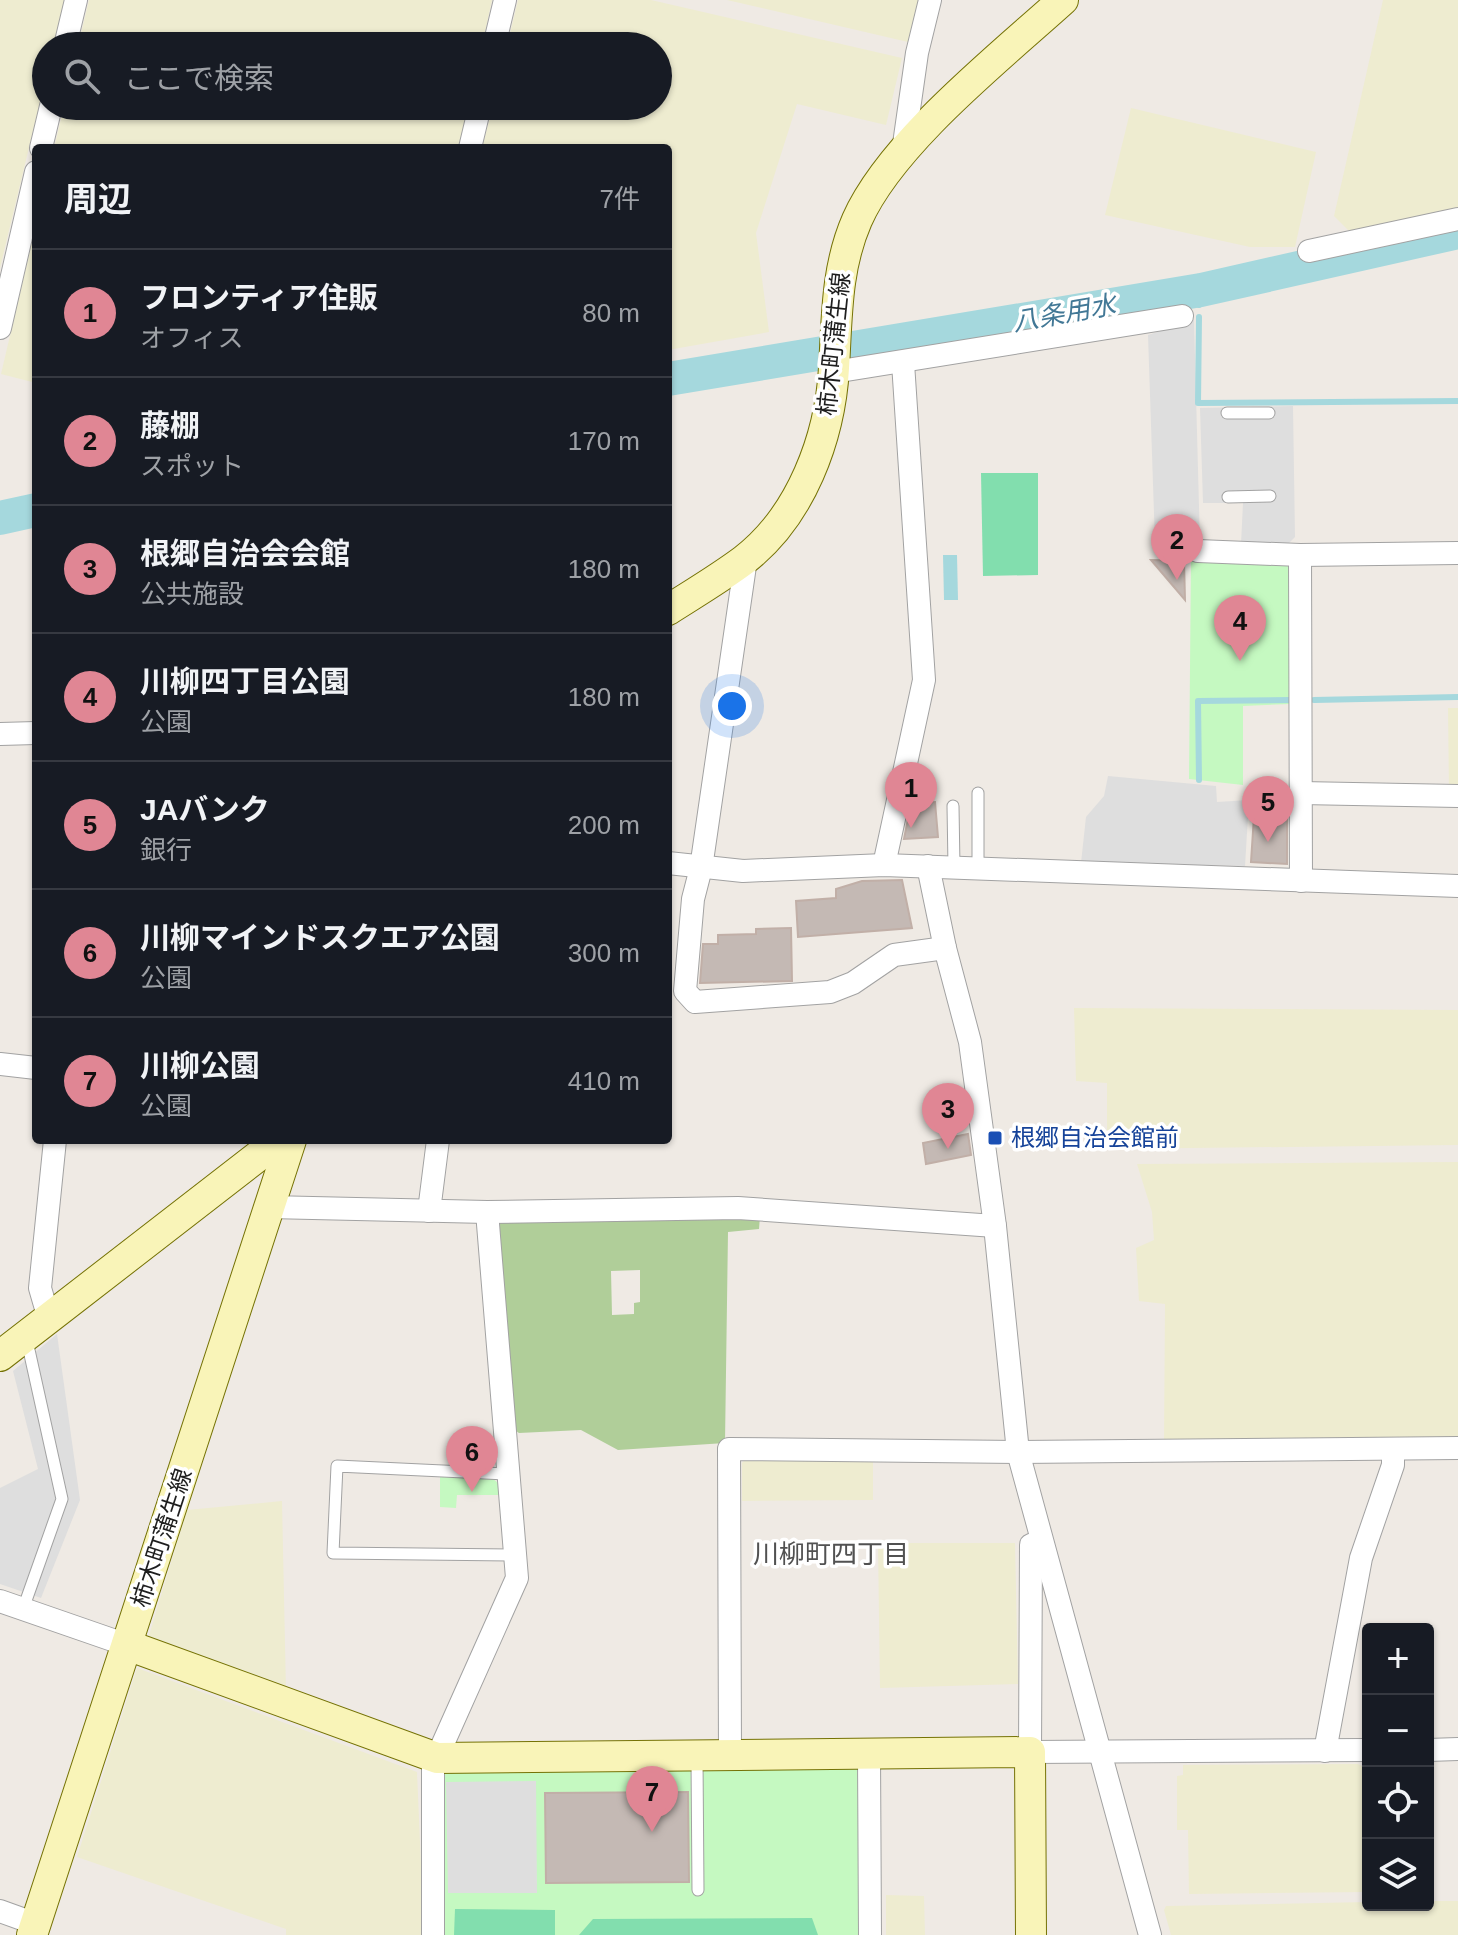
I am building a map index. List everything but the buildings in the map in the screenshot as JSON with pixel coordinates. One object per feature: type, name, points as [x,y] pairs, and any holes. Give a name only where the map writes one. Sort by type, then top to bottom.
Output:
[{"type":"main road","name":"柿木町蒲生線","points":[[672,607],[746,559],[780,523],[816,459],[834,356],[838,285],[857,220],[870,195],[903,151],[1063,0]]},
{"type":"main road","points":[[0,1356],[274,1144]]},
{"type":"main road","name":"柿木町蒲生線","points":[[41,1931],[127,1645],[290,1144]]},
{"type":"main road","points":[[127,1645],[437,1758],[1030,1752],[1031,1935]]},
{"type":"street","points":[[68,32],[76,0]]},
{"type":"street","points":[[497,32],[505,0]]},
{"type":"street","points":[[903,151],[917,53],[930,0]]},
{"type":"street","points":[[42,144],[48,120]]},
{"type":"street","points":[[471,144],[477,120]]},
{"type":"street","points":[[0,328],[32,189]]},
{"type":"street","points":[[1309,251],[1458,219]]},
{"type":"street","points":[[834,356],[903,363],[1176,322]]},
{"type":"street","points":[[884,865],[885,845],[924,680],[903,363]]},
{"type":"street","points":[[1198,551],[1269,548],[1300,555],[1458,553]]},
{"type":"street","points":[[1300,555],[1301,881]]},
{"type":"street","points":[[746,559],[701,868],[693,899],[685,991],[695,1002],[830,992],[853,983],[894,955],[945,948]]},
{"type":"street","points":[[0,734],[32,733]]},
{"type":"street","points":[[1301,793],[1458,796]]},
{"type":"street","points":[[672,864],[701,868],[788,871],[884,865],[978,867],[1458,886]]},
{"type":"street","points":[[928,866],[945,948],[970,1042],[995,1226],[1018,1452],[1150,1935]]},
{"type":"street","points":[[0,1064],[32,1068]]},
{"type":"street","points":[[38,1328],[55,1144]]},
{"type":"street","points":[[429,1211],[437,1144]]},
{"type":"street","points":[[269,1207],[487,1212],[738,1208],[995,1226]]},
{"type":"street","points":[[433,1935],[433,1766],[517,1578],[506,1474],[487,1212]]},
{"type":"street","points":[[730,1755],[729,1449],[1018,1452],[1458,1448]]},
{"type":"street","points":[[1325,1751],[1358,1571],[1393,1465],[1393,1449]]},
{"type":"street","points":[[1041,1541],[1031,1545],[1030,1752],[1362,1750]]},
{"type":"street","points":[[0,1601],[127,1645]]},
{"type":"street","points":[[1434,1750],[1458,1749]]},
{"type":"street","points":[[869,1755],[870,1935]]},
{"type":"street","points":[[0,1911],[41,1931]]},
{"type":"lane","points":[[1227,413],[1269,413]]},
{"type":"lane","points":[[1228,497],[1270,496]]},
{"type":"lane","points":[[978,793],[978,867]]},
{"type":"lane","points":[[953,806],[954,867]]},
{"type":"lane","points":[[23,1609],[62,1499],[38,1328]]},
{"type":"lane","points":[[506,1474],[424,1473],[337,1466],[333,1553],[514,1555]]},
{"type":"lane","points":[[697,1755],[698,1890]]},
{"type":"shaded area","points":[[0,0],[65,0],[57,32],[32,32],[32,120],[36,120],[0,268]]},
{"type":"shaded area","points":[[89,0],[492,0],[485,32],[81,32]]},
{"type":"shaded area","points":[[518,0],[651,0],[902,58],[886,125],[797,104],[756,233],[769,332],[672,349],[672,144],[483,144],[489,120],[672,120],[672,32],[510,32]]},
{"type":"shaded area","points":[[727,0],[918,0],[908,42]]},
{"type":"shaded area","points":[[1383,0],[1458,0],[1458,208],[1351,233],[1334,216]]},
{"type":"shaded area","points":[[1131,108],[1316,152],[1295,247],[1250,247],[1105,215]]},
{"type":"shaded area","points":[[61,120],[465,120],[460,144],[55,144]]},
{"type":"shaded area","points":[[32,242],[32,382],[1,374]]},
{"type":"shaded area","points":[[1194,320],[1200,544],[1155,543],[1148,335]]},
{"type":"shaded area","points":[[1293,406],[1295,537],[1289,543],[1241,544],[1243,503],[1203,503],[1200,408]]},
{"type":"shaded area","points":[[1448,708],[1458,708],[1458,791],[1449,791]]},
{"type":"shaded area","points":[[1108,776],[1216,786],[1217,802],[1249,800],[1245,866],[1081,863],[1086,817],[1104,796]]},
{"type":"shaded area","points":[[1074,1008],[1458,1010],[1458,1145],[1107,1149],[1107,1083],[1076,1081]]},
{"type":"shaded area","points":[[1458,1162],[1458,1438],[1164,1444],[1165,1304],[1139,1301],[1136,1248],[1154,1240],[1152,1212],[1137,1164]]},
{"type":"shaded area","points":[[57,1334],[80,1500],[41,1598],[0,1584],[0,1488],[38,1469],[13,1371]]},
{"type":"shaded area","points":[[750,1454],[873,1455],[873,1500],[742,1501],[742,1463]]},
{"type":"shaded area","points":[[282,1501],[286,1692],[147,1642],[187,1510]]},
{"type":"shaded area","points":[[878,1543],[1015,1543],[1018,1684],[880,1688]]},
{"type":"shaded area","points":[[137,1668],[417,1772],[424,1935],[286,1935],[286,1929],[77,1857]]},
{"type":"shaded area","points":[[1183,1765],[1362,1766],[1362,1892],[1189,1894],[1188,1830],[1177,1830],[1177,1776],[1183,1775]]},
{"type":"shaded area","points":[[536,1781],[537,1893],[448,1893],[446,1782]]},
{"type":"shaded area","points":[[886,1895],[924,1896],[925,1935],[886,1935]]},
{"type":"shaded area","points":[[1434,1901],[1458,1901],[1458,1935],[1171,1935],[1164,1910],[1166,1906],[1362,1902],[1362,1911],[1434,1911]]},
{"type":"green space","points":[[981,473],[1038,473],[1038,575],[983,576]]},
{"type":"green space","points":[[1191,556],[1292,565],[1290,704],[1243,706],[1243,785],[1189,779]]},
{"type":"green space","points":[[760,1216],[759,1229],[728,1232],[725,1443],[618,1450],[581,1430],[519,1433],[509,1426],[496,1220]],"holes":[[[640,1270],[640,1302],[634,1303],[634,1314],[612,1315],[611,1271]]]},
{"type":"green space","points":[[440,1475],[489,1476],[505,1488],[505,1495],[457,1495],[456,1508],[440,1507]]},
{"type":"green space","points":[[869,1755],[869,1935],[433,1935],[438,1767]]},
{"type":"green space","points":[[455,1909],[555,1910],[555,1935],[454,1935]]},
{"type":"green space","points":[[812,1918],[818,1935],[579,1935],[593,1919]]},
{"type":"water","points":[[943,555],[957,555],[958,600],[944,600]]},
{"type":"waterway","name":"八条用水","points":[[672,378],[1201,290],[1458,232]]},
{"type":"waterway","points":[[1199,305],[1201,290]]},
{"type":"waterway","points":[[1199,317],[1198,403],[1458,401]]},
{"type":"waterway","name":"八条用水","points":[[0,518],[32,511]]},
{"type":"waterway","points":[[1314,700],[1458,697]]},
{"type":"waterway","points":[[1199,780],[1198,701],[1291,700]]},
{"type":"place","name":"藤棚","points":[[1177,580]]},
{"type":"place","name":"川柳四丁目公園","points":[[1240,661]]},
{"type":"place","name":"フロンティア住販","points":[[911,828]]},
{"type":"place","name":"JAバンク","points":[[1268,842]]},
{"type":"place","name":"根郷自治会館前","points":[[995,1138]]},
{"type":"place","name":"根郷自治会会館","points":[[948,1149]]},
{"type":"place","name":"川柳マインドスクエア公園","points":[[472,1492]]},
{"type":"place","name":"川柳公園","points":[[652,1832]]},
{"type":"district","name":"川柳町四丁目","points":[[831,1554]]}]
